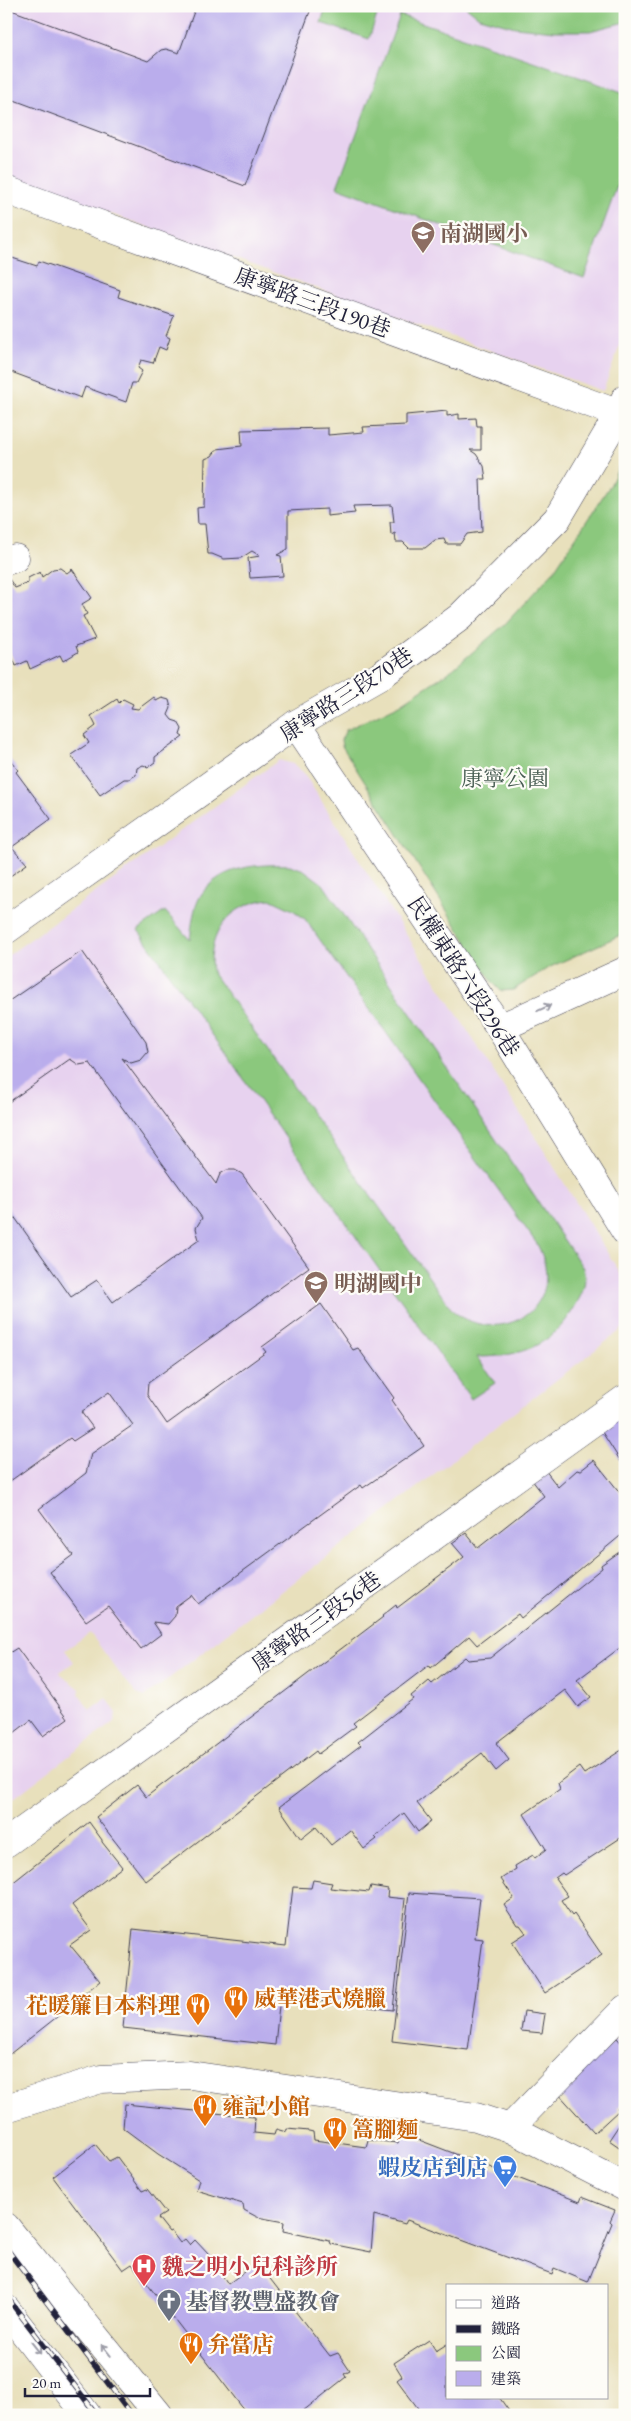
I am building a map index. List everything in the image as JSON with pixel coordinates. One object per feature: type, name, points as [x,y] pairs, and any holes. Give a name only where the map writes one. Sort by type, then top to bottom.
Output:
[{"type":"street","name":"康寧路三段190巷","points":[[6,190],[623,410]]},
{"type":"street","name":"康寧路三段70巷","points":[[6,930],[296,724],[380,676],[460,617],[557,519],[623,410]]},
{"type":"street","name":"民權東路六段296巷","points":[[296,724],[500,1028],[625,1231]]},
{"type":"street","points":[[500,1028],[625,971]]},
{"type":"street","name":"康寧路三段56巷","points":[[6,1843],[625,1399]]},
{"type":"street","points":[[510,2128],[625,2009]]},
{"type":"street","points":[[6,2108],[101,2079],[190,2075],[476,2116],[510,2128],[625,2186]]},
{"type":"street","points":[[6,2227],[159,2415]]},
{"type":"street","points":[[6,2309],[87,2415]]},
{"type":"shaded area","name":"南湖國小","points":[[6,6],[625,6],[625,331],[603,391],[6,176]]},
{"type":"shaded area","name":"明湖國中","points":[[279,760],[293,764],[303,772],[625,1281],[625,1327],[145,1697],[137,1694],[126,1682],[90,1633],[65,1650],[74,1662],[60,1672],[61,1674],[80,1689],[79,1695],[90,1710],[107,1698],[116,1712],[115,1721],[6,1804],[6,957]]},
{"type":"green space","points":[[326,6],[380,6],[369,39],[321,23]]},
{"type":"green space","points":[[465,6],[625,6],[625,22],[590,31],[555,31],[515,27],[479,17]]},
{"type":"green space","points":[[400,15],[625,93],[625,164],[584,278],[337,187]]},
{"type":"green space","name":"康寧公園","points":[[625,453],[625,933],[548,968],[513,990],[501,991],[493,983],[362,778],[342,746],[341,740],[346,730],[400,704],[453,669],[505,624],[553,572],[611,484]]},
{"type":"green space","points":[[290,865],[304,870],[323,884],[583,1268],[585,1279],[582,1293],[574,1308],[556,1332],[533,1347],[521,1352],[477,1357],[495,1383],[471,1399],[138,930],[165,911],[190,940],[196,905],[209,885],[230,872],[241,868]],"holes":[[[270,899],[293,910],[305,919],[537,1244],[545,1267],[545,1286],[538,1303],[525,1315],[509,1323],[491,1325],[471,1322],[453,1311],[212,972],[211,958],[217,933],[224,922],[233,914],[256,902]]]},
{"type":"building","points":[[196,6],[312,6],[245,186],[6,97],[6,8],[148,61],[161,50],[166,49],[179,53]]},
{"type":"building","points":[[6,256],[37,266],[39,261],[120,290],[118,297],[174,316],[166,336],[170,338],[166,350],[159,347],[153,363],[141,360],[138,368],[142,371],[136,383],[132,383],[126,402],[85,387],[81,398],[6,370]]},
{"type":"building","points":[[447,411],[447,416],[459,414],[459,419],[476,418],[477,426],[481,426],[481,450],[470,450],[476,454],[484,466],[486,479],[480,479],[482,532],[467,534],[460,544],[446,544],[444,539],[435,540],[425,548],[409,548],[403,542],[396,542],[395,533],[391,535],[390,522],[394,522],[392,505],[353,506],[355,513],[327,516],[327,509],[288,511],[288,549],[277,555],[281,556],[283,576],[250,578],[248,558],[260,556],[252,551],[241,558],[224,559],[208,554],[205,524],[198,524],[197,508],[204,507],[205,459],[212,456],[217,449],[242,446],[241,430],[328,428],[328,435],[364,432],[363,427],[406,425],[406,415]]},
{"type":"building","points":[[60,568],[67,573],[72,569],[92,598],[82,604],[87,614],[83,616],[95,639],[76,646],[78,652],[63,661],[60,655],[30,669],[27,661],[16,666],[10,652],[6,654],[6,580],[9,579],[15,588],[28,583],[28,578],[40,572],[42,577],[53,569]]},
{"type":"building","points":[[154,697],[156,701],[162,698],[169,700],[171,708],[168,715],[172,720],[178,722],[182,729],[180,735],[183,737],[155,757],[155,762],[148,767],[143,765],[137,768],[136,775],[129,779],[124,779],[100,795],[71,755],[89,743],[84,735],[96,726],[91,716],[117,699],[119,703],[123,699],[133,704],[131,708],[138,709]]},
{"type":"building","points":[[6,754],[18,770],[16,772],[51,819],[12,847],[27,864],[6,879]]},
{"type":"building","points":[[82,951],[146,1042],[148,1052],[141,1060],[131,1063],[122,1058],[216,1184],[220,1174],[227,1170],[235,1170],[242,1174],[309,1267],[148,1383],[147,1395],[167,1424],[266,1352],[262,1347],[321,1304],[353,1350],[358,1348],[394,1398],[392,1400],[424,1446],[363,1488],[361,1485],[198,1604],[191,1595],[176,1606],[175,1616],[168,1624],[153,1622],[161,1634],[141,1649],[108,1606],[86,1621],[50,1572],[73,1555],[39,1509],[86,1473],[91,1454],[133,1425],[109,1392],[81,1412],[93,1428],[73,1441],[70,1438],[6,1484],[6,1205],[71,1297],[97,1280],[113,1302],[199,1240],[196,1228],[202,1218],[90,1063],[79,1065],[70,1059],[6,1104],[6,1003]]},
{"type":"building","points":[[625,1412],[625,1468],[600,1429]]},
{"type":"building","points":[[594,1460],[625,1499],[625,1532],[521,1618],[518,1614],[477,1645],[469,1636],[431,1668],[429,1665],[353,1723],[356,1726],[318,1754],[316,1751],[146,1881],[96,1817],[137,1785],[146,1797],[383,1617],[396,1605],[397,1608],[464,1557],[452,1543],[466,1533],[478,1548],[544,1496],[532,1480],[545,1470],[558,1487],[577,1470],[580,1471]]},
{"type":"building","points":[[625,1548],[625,1644],[577,1680],[591,1697],[578,1707],[565,1690],[496,1743],[509,1760],[496,1771],[482,1753],[417,1803],[431,1821],[418,1832],[404,1813],[375,1837],[377,1839],[364,1849],[350,1830],[331,1845],[316,1827],[301,1839],[279,1807],[361,1745],[358,1742],[413,1699],[411,1696],[429,1681],[432,1684],[465,1657],[468,1660],[490,1658],[602,1568],[601,1565]]},
{"type":"building","points":[[17,1648],[68,1718],[43,1736],[31,1720],[6,1739],[6,1655]]},
{"type":"building","points":[[625,1748],[625,1835],[564,1875],[562,1873],[555,1878],[568,1896],[561,1900],[572,1916],[574,1914],[602,1955],[545,1993],[512,1942],[526,1933],[520,1925],[517,1925],[504,1905],[514,1898],[501,1879],[516,1869],[515,1866],[533,1855],[535,1858],[546,1849],[524,1814],[560,1789],[558,1783],[579,1767],[584,1774]]},
{"type":"building","points":[[89,1822],[122,1867],[72,1905],[91,1930],[70,1945],[100,1981],[6,2057],[6,1888]]},
{"type":"building","points":[[313,1880],[332,1883],[330,1888],[369,1892],[371,1886],[388,1889],[387,1897],[405,1899],[393,2010],[280,1996],[275,2045],[123,2028],[133,1929],[286,1946],[293,1887],[311,1888]]},
{"type":"building","points":[[409,1893],[480,1898],[475,1938],[483,1939],[468,2050],[392,2041]]},
{"type":"building","points":[[524,2011],[545,2014],[542,2033],[521,2031]]},
{"type":"building","points":[[617,2038],[625,2047],[625,2101],[617,2108],[619,2110],[594,2133],[557,2092]]},
{"type":"building","points":[[125,2104],[255,2117],[254,2133],[274,2135],[276,2129],[286,2132],[287,2129],[309,2131],[313,2132],[314,2140],[366,2147],[368,2140],[398,2143],[401,2133],[580,2202],[582,2197],[615,2210],[610,2221],[612,2223],[588,2282],[554,2268],[552,2274],[407,2220],[405,2224],[374,2215],[371,2252],[331,2244],[330,2241],[283,2231],[284,2222],[257,2217],[244,2210],[243,2204],[196,2190],[199,2180],[158,2154],[123,2128]]},
{"type":"building","points":[[625,2116],[625,2151],[609,2140]]},
{"type":"building","points":[[95,2144],[109,2161],[117,2157],[142,2191],[147,2189],[166,2213],[158,2218],[169,2232],[171,2231],[180,2243],[185,2239],[190,2245],[195,2240],[209,2255],[228,2284],[257,2262],[330,2356],[338,2353],[350,2371],[344,2374],[346,2377],[298,2415],[248,2415],[132,2264],[123,2270],[53,2177]]},
{"type":"building","points":[[429,2340],[436,2351],[446,2345],[446,2398],[500,2398],[511,2414],[423,2415],[397,2380],[402,2376],[394,2363]]},
{"type":"railway","points":[[6,2248],[132,2415]]},
{"type":"railway","points":[[6,2296],[97,2415]]},
{"type":"place","name":"南湖國小","points":[[423,254]]},
{"type":"place","name":"明湖國中","points":[[316,1304]]},
{"type":"place","name":"威華港式燒臘","points":[[236,2019]]},
{"type":"place","name":"花暖簾日本料理","points":[[198,2026]]},
{"type":"place","name":"雍記小館","points":[[205,2127]]},
{"type":"place","name":"篙腳麵","points":[[335,2150]]},
{"type":"place","name":"蝦皮店到店","points":[[505,2188]]},
{"type":"place","name":"魏之明小兒科診所","points":[[144,2287]]},
{"type":"place","name":"基督教豐盛教會","points":[[169,2322]]},
{"type":"place","name":"弁當店","points":[[191,2365]]}]
